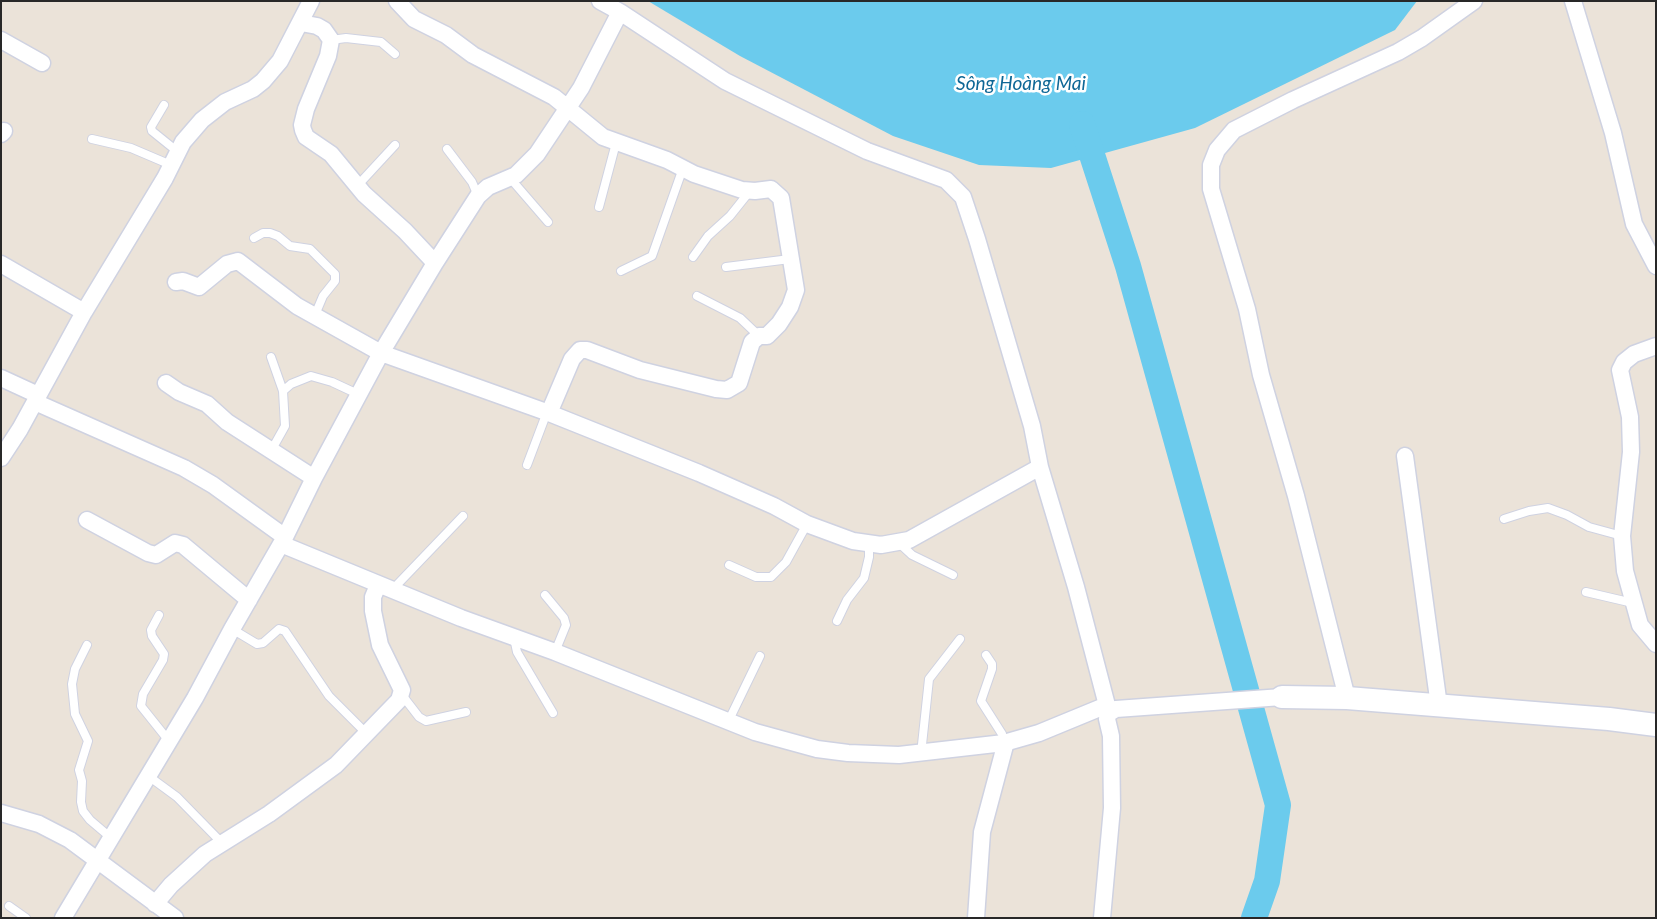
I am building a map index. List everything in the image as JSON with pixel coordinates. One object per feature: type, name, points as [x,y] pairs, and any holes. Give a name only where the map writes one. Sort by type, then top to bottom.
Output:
[{"type":"street","points":[[1,458],[174,159],[202,120],[226,102],[253,89],[263,81],[280,61],[301,24],[311,1]]},
{"type":"street","points":[[397,1],[414,19],[446,35],[459,46],[488,64],[545,91],[603,137],[667,160],[694,174],[751,191],[771,189],[781,198],[796,290],[790,308],[772,333],[767,336],[759,336],[752,342],[739,382],[727,390],[640,370],[587,350],[580,350],[572,359],[548,413]]},
{"type":"street","points":[[600,1],[620,12],[725,81],[867,151],[946,180],[963,196],[978,238],[1032,426],[1040,467],[1076,587],[1108,709],[1107,719],[1111,736],[1112,808],[1102,918]]},
{"type":"street","points":[[1347,698],[1296,496],[1261,375],[1247,308],[1210,189],[1210,165],[1217,150],[1234,130],[1398,52],[1422,38],[1474,1]]},
{"type":"street","points":[[1573,1],[1613,133],[1634,224],[1656,266]]},
{"type":"street","points":[[63,918],[215,663],[232,629],[283,541],[314,478],[381,353],[435,263],[478,196],[488,187],[516,175],[537,154],[581,88],[620,12]]},
{"type":"street","points":[[301,24],[317,26],[324,30],[331,40],[328,56],[302,124],[306,137],[331,154],[358,185],[435,263]]},
{"type":"street","points":[[1,40],[42,63]]},
{"type":"street","points":[[176,282],[183,281],[199,287],[227,264],[238,261],[287,300],[381,353],[548,413],[699,473],[774,506],[807,524],[868,544],[899,543],[931,528],[1040,467]]},
{"type":"street","points":[[1,264],[84,312]]},
{"type":"street","points":[[1656,346],[1634,354],[1624,362],[1620,370],[1630,417],[1630,452],[1622,536],[1626,571],[1640,625],[1656,644]]},
{"type":"street","points":[[1,378],[36,398],[184,468],[213,485],[283,541],[385,588],[555,652],[728,722],[755,732],[817,749],[876,754],[921,754],[1005,742],[1039,733],[1108,709],[1116,710],[1282,697],[1347,698],[1609,719],[1656,725]]},
{"type":"street","points":[[166,382],[179,392],[207,404],[227,422],[314,478]]},
{"type":"street","points":[[1405,456],[1439,706]]},
{"type":"street","points":[[87,520],[148,553],[156,555],[175,543],[183,545],[249,600]]},
{"type":"street","points":[[155,904],[187,869],[222,843],[318,780],[336,765],[402,695],[402,690],[380,645],[374,618],[372,605],[385,588]]},
{"type":"street","points":[[976,918],[982,832],[1005,742]]},
{"type":"street","points":[[1,813],[39,824],[58,833],[175,918]]},
{"type":"lane","points":[[331,40],[346,38],[381,42],[395,54]]},
{"type":"lane","points":[[164,104],[151,127],[152,131],[174,159]]},
{"type":"lane","points":[[92,139],[174,159]]},
{"type":"lane","points":[[599,207],[616,143]]},
{"type":"lane","points":[[358,185],[396,145]]},
{"type":"lane","points":[[447,149],[472,182],[478,196]]},
{"type":"lane","points":[[621,270],[652,256],[683,168]]},
{"type":"lane","points":[[510,178],[548,222]]},
{"type":"lane","points":[[693,257],[699,247],[736,210],[751,191]]},
{"type":"lane","points":[[254,238],[264,233],[270,233],[278,236],[290,246],[310,249],[335,274],[335,281],[323,296],[315,315]]},
{"type":"lane","points":[[726,267],[790,259]]},
{"type":"lane","points":[[697,296],[740,318],[759,336]]},
{"type":"lane","points":[[271,357],[283,391],[285,426],[271,451]]},
{"type":"lane","points":[[283,391],[291,384],[312,376],[332,382],[360,395]]},
{"type":"lane","points":[[526,465],[548,413]]},
{"type":"lane","points":[[1504,519],[1529,511],[1548,508],[1567,515],[1589,527],[1622,536]]},
{"type":"lane","points":[[385,588],[463,516]]},
{"type":"lane","points":[[729,565],[756,576],[771,577],[778,573],[786,562],[807,524]]},
{"type":"lane","points":[[899,543],[912,555],[953,575]]},
{"type":"lane","points":[[837,622],[847,600],[864,578],[869,557],[868,544]]},
{"type":"lane","points":[[1586,592],[1633,603]]},
{"type":"lane","points":[[545,595],[564,618],[566,625],[555,652]]},
{"type":"lane","points":[[159,615],[151,630],[152,636],[164,654],[163,660],[143,694],[141,706],[170,741]]},
{"type":"lane","points":[[232,629],[257,644],[263,643],[279,628],[285,631],[329,696],[366,734]]},
{"type":"lane","points":[[514,637],[517,652],[553,713]]},
{"type":"lane","points":[[921,754],[929,679],[960,639]]},
{"type":"lane","points":[[87,645],[76,669],[72,684],[75,714],[88,741],[79,770],[82,781],[80,802],[83,811],[90,820],[110,837]]},
{"type":"lane","points":[[986,655],[992,664],[992,669],[981,701],[1005,742]]},
{"type":"lane","points":[[728,722],[760,656]]},
{"type":"lane","points":[[402,695],[419,717],[426,721],[466,712]]},
{"type":"lane","points":[[147,775],[177,797],[222,843]]},
{"type":"lane","points":[[9,906],[26,918]]},
{"type":"water","name":"Sông Hoàng Mai","points":[[648,1],[1417,1],[1395,30],[1195,128],[1051,168],[979,165],[893,136],[740,56]]},
{"type":"waterway","points":[[1082,124],[1128,266],[1278,805],[1267,881],[1254,918]]}]
